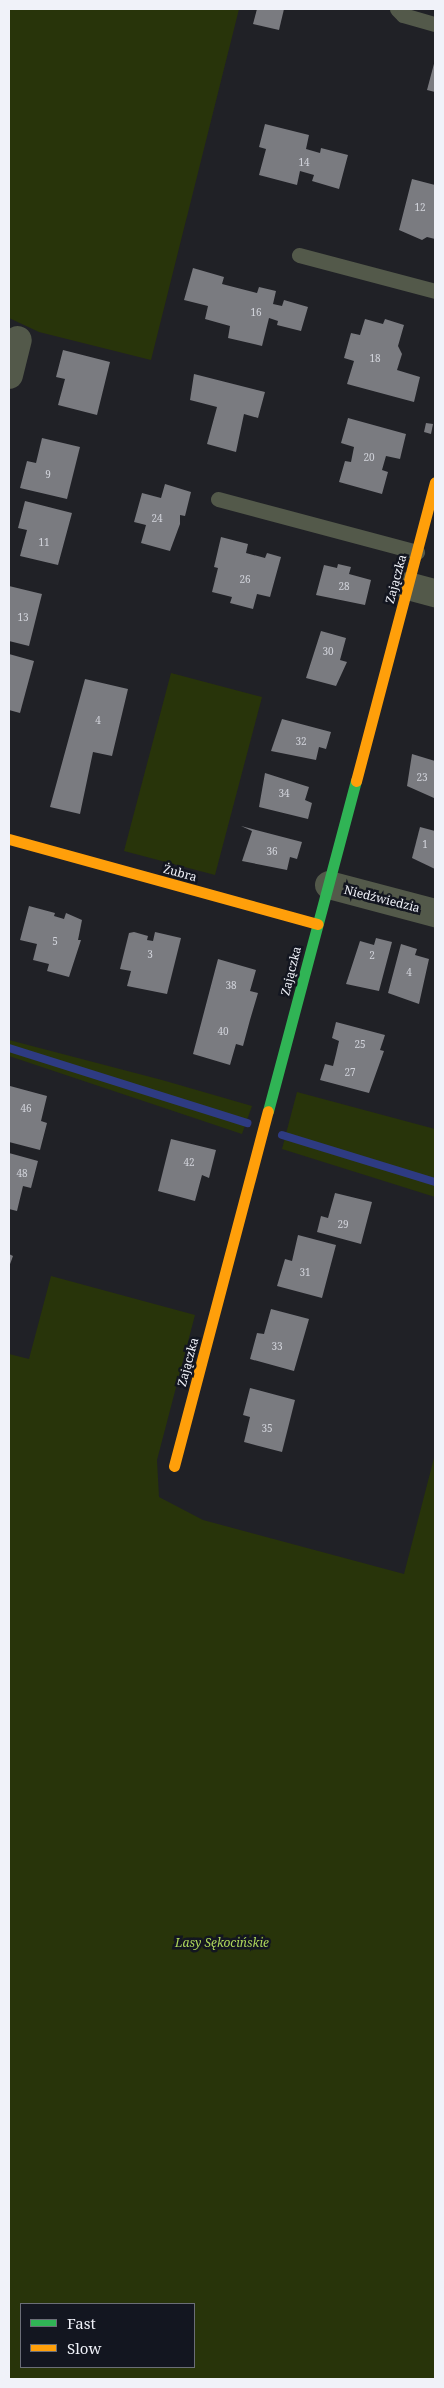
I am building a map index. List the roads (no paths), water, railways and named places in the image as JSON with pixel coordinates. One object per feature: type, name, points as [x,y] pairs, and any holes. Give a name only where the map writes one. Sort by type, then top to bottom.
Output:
[{"type":"street","points":[[9,376],[18,340]]},
{"type":"street","name":"Zajączka","points":[[174,1466],[435,482]]},
{"type":"street","points":[[408,586],[435,593]]},
{"type":"street","name":"Żubra","points":[[9,839],[36,849],[317,924]]},
{"type":"street","name":"Niedźwiedzia","points":[[328,885],[435,913]]},
{"type":"lane","points":[[397,9],[402,15],[435,24]]},
{"type":"lane","points":[[299,255],[435,291]]},
{"type":"lane","points":[[218,499],[417,552]]},
{"type":"waterway","points":[[9,1048],[247,1123]]},
{"type":"waterway","points":[[282,1135],[435,1182]]},
{"type":"park label","name":"Lasy Sękocińskie","points":[[222,1943]]}]
